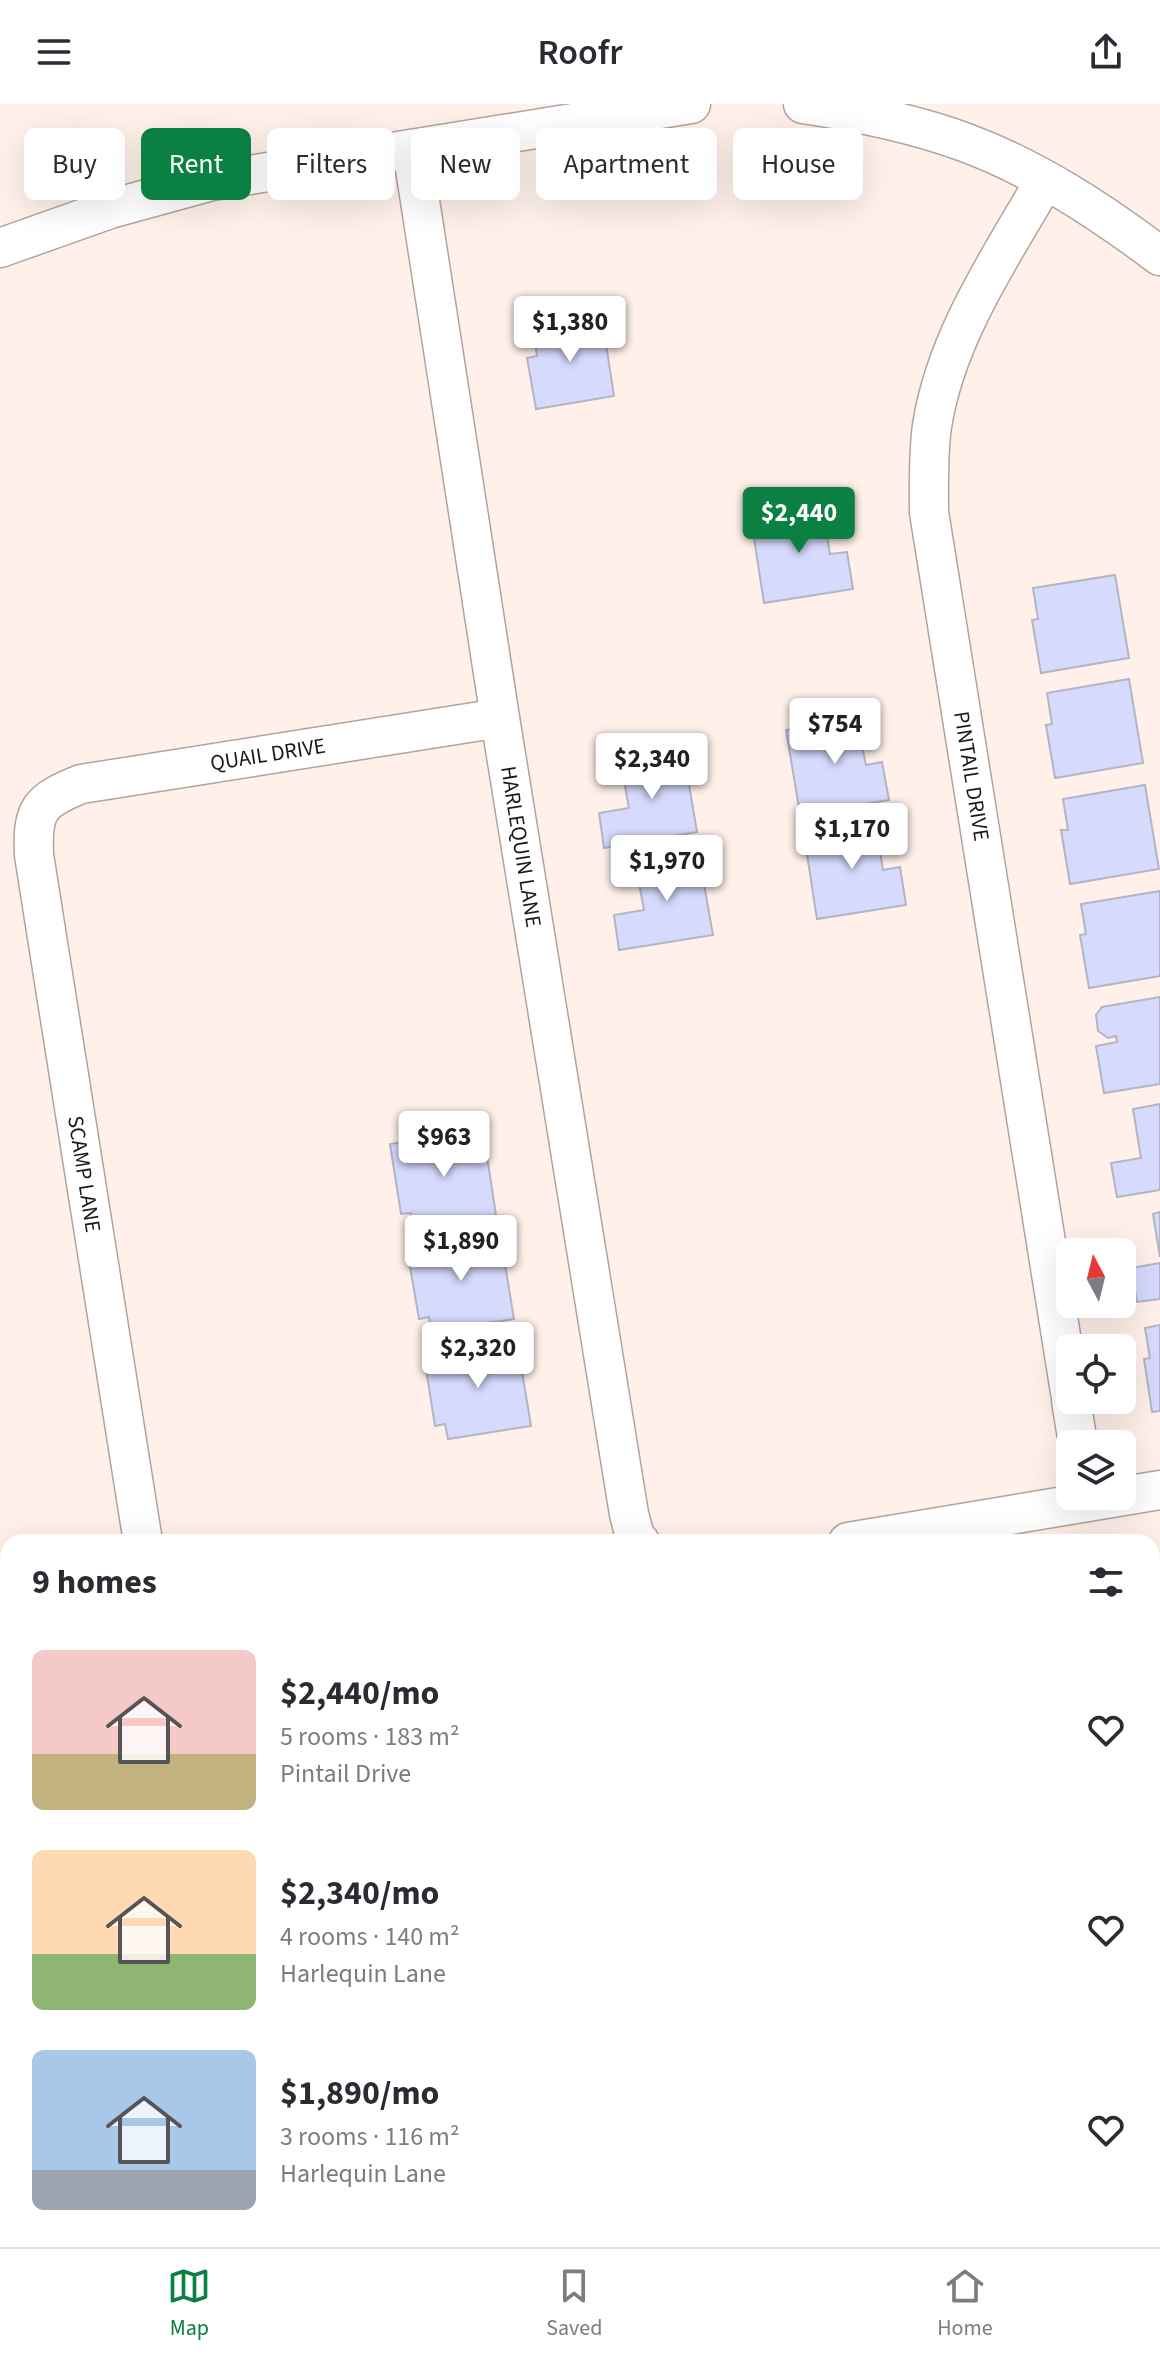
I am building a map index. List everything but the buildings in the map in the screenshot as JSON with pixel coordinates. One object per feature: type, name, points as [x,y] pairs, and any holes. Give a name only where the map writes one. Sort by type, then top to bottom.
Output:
[{"type":"street","points":[[520,132],[691,104]]},
{"type":"street","points":[[803,104],[913,125],[965,142],[1011,162],[1081,201],[1160,256]]},
{"type":"street","points":[[0,248],[110,209],[212,181],[411,149]]},
{"type":"street","name":"PINTAIL DRIVE","points":[[1045,180],[976,301],[957,343],[941,385],[932,426],[928,469],[929,512],[1061,1334]]},
{"type":"street","name":"HARLEQUIN LANE","points":[[420,200],[500,718],[634,1534]]},
{"type":"street","name":"QUAIL DRIVE","points":[[40,807],[58,793],[81,784],[500,718]]},
{"type":"street","name":"SCAMP LANE","points":[[40,807],[33,827],[34,855],[142,1534]]},
{"type":"street","points":[[1136,1493],[1160,1490]]},
{"type":"street","points":[[892,1534],[1056,1505]]}]
